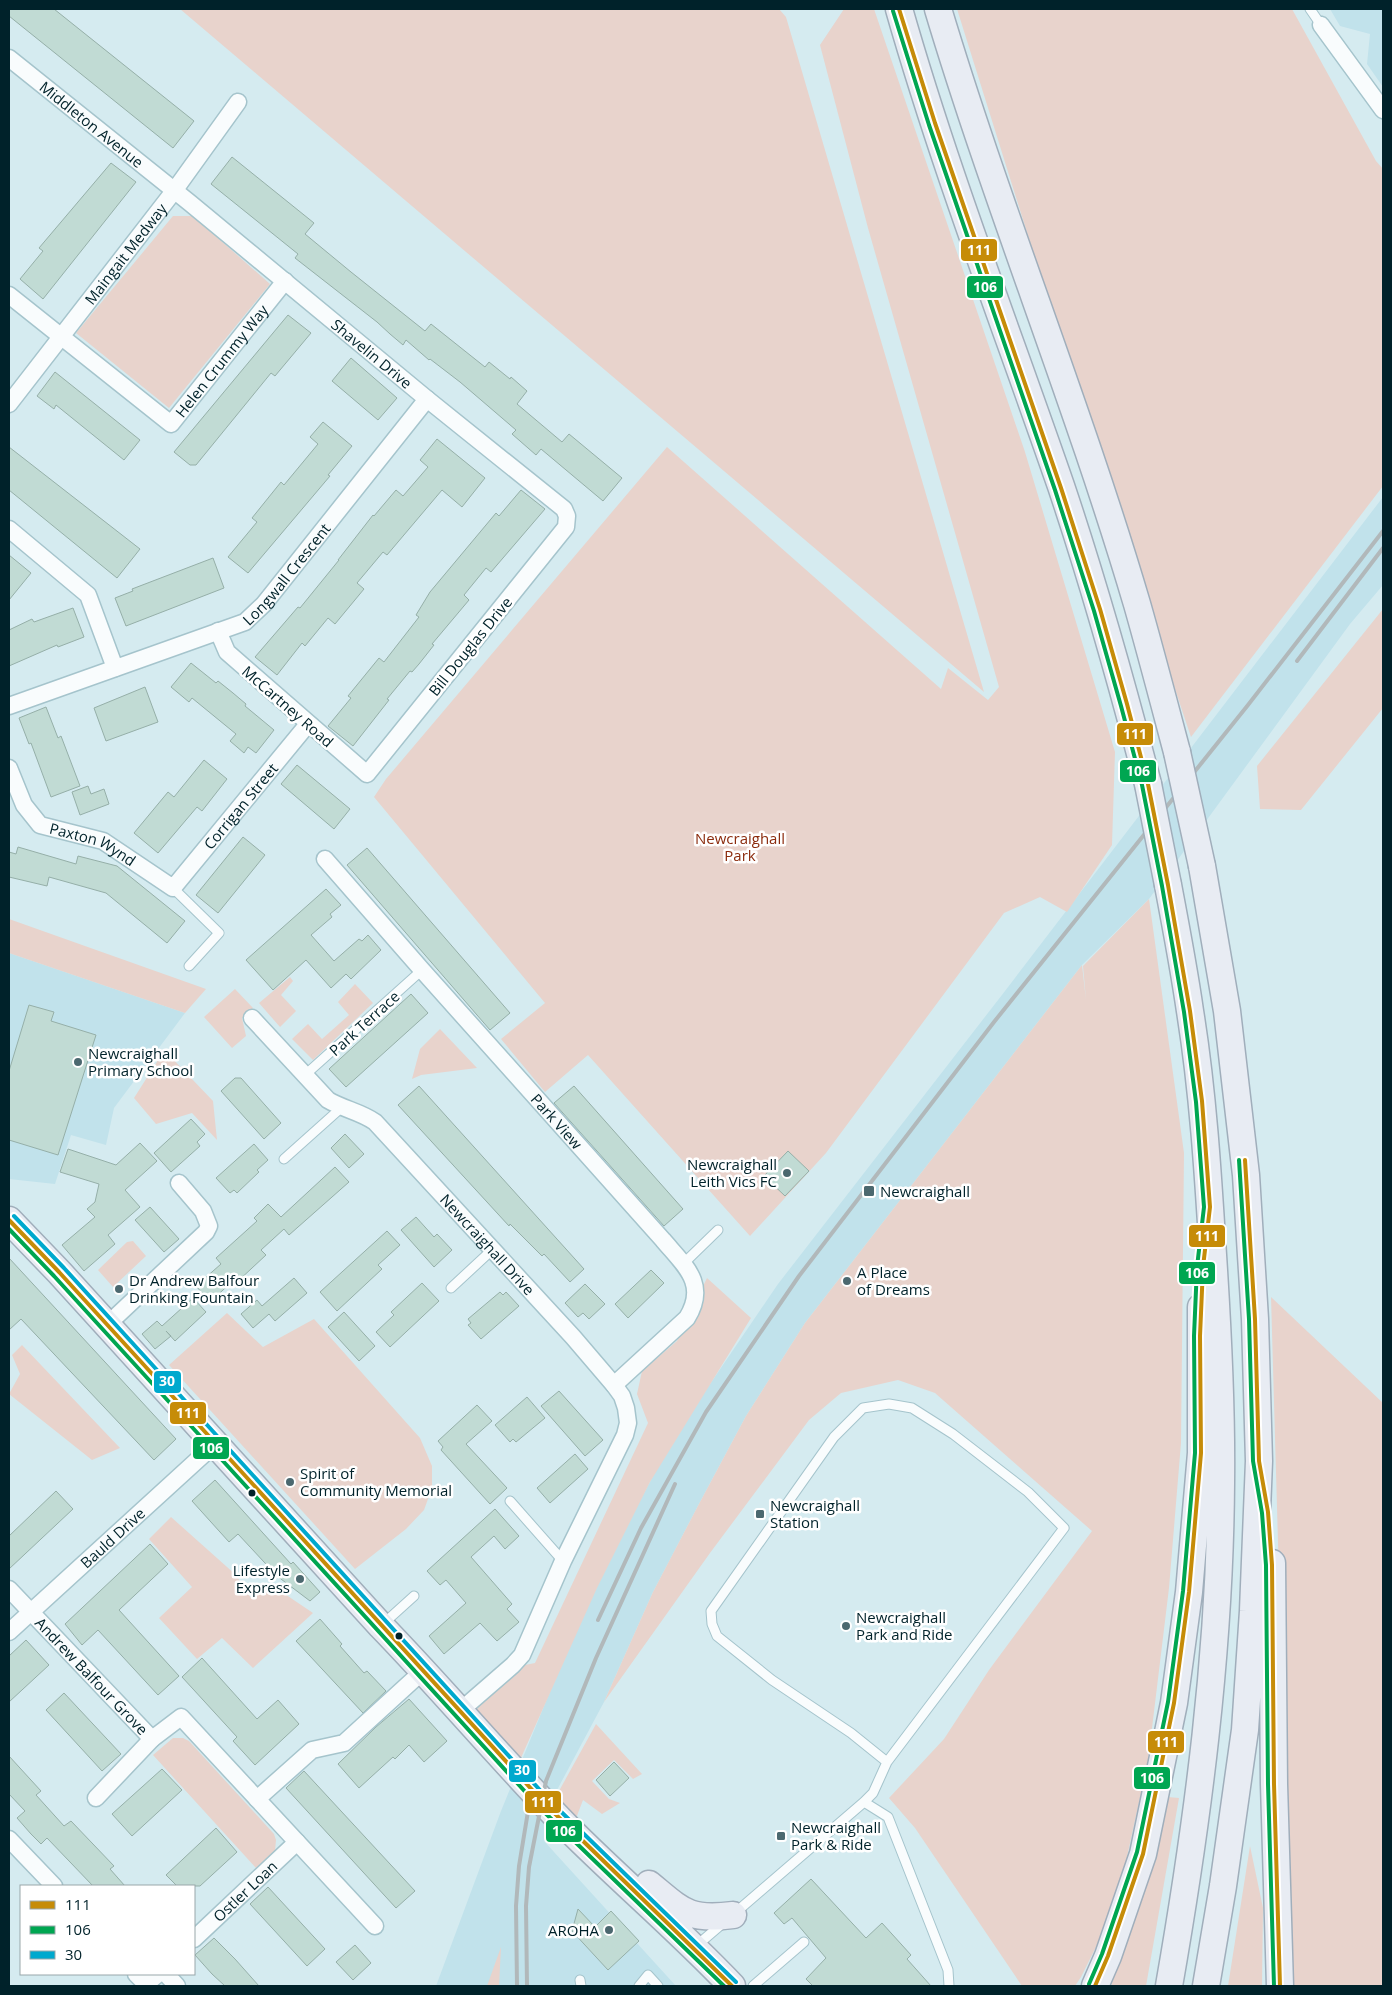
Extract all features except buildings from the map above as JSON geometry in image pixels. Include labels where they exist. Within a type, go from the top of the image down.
[{"type":"main road","points":[[899,9],[935,123],[1061,488],[1100,609],[1148,784],[1190,1011],[1202,1101],[1210,1206],[1221,1414],[1221,1485],[1216,1615],[1206,1727],[1195,1827],[1169,1986]]},
{"type":"main road","points":[[938,9],[982,147],[1095,475],[1137,604],[1177,752],[1202,866],[1227,1011],[1246,1175],[1255,1319],[1259,1461],[1253,1611],[1244,1730],[1226,1868],[1206,1986]]},
{"type":"main road","points":[[1095,1986],[1108,1956],[1142,1854],[1174,1704],[1189,1592],[1201,1453],[1201,1307],[1203,1267],[1210,1206]]},
{"type":"main road","points":[[9,1220],[561,1820],[600,1860],[695,1947],[732,1986]]},
{"type":"main road","points":[[1259,1461],[1268,1512],[1272,1565],[1273,1774],[1280,1986]]},
{"type":"main road","points":[[600,1860],[629,1867],[670,1902],[691,1915],[702,1917],[733,1915]]},
{"type":"street","points":[[1321,25],[1383,110]]},
{"type":"street","name":"Middleton Avenue","points":[[9,58],[174,191]]},
{"type":"street","name":"Maingait Medway","points":[[9,404],[174,191],[238,102]]},
{"type":"street","name":"Shavelin Drive","points":[[174,191],[564,509],[567,516]]},
{"type":"street","name":"Helen Crummy Way","points":[[61,335],[172,424],[285,281]]},
{"type":"street","points":[[9,295],[61,335]]},
{"type":"street","name":"Longwall Crescent","points":[[9,706],[245,622],[264,604],[427,399]]},
{"type":"street","name":"Bill Douglas Drive","points":[[367,774],[566,527],[567,516]]},
{"type":"street","points":[[9,529],[88,595],[115,668]]},
{"type":"street","name":"McCartney Road","points":[[218,631],[227,652],[367,774]]},
{"type":"street","name":"Corrigan Street","points":[[173,888],[308,724]]},
{"type":"street","name":"Paxton Wynd","points":[[9,768],[24,804],[40,825],[103,841],[173,888]]},
{"type":"street","name":"Park View","points":[[325,859],[693,1277],[697,1291],[693,1308],[686,1318],[614,1385]]},
{"type":"street","name":"Newcraighall Drive","points":[[252,1018],[328,1100],[341,1108],[364,1115],[375,1122],[573,1337],[614,1385],[622,1396],[626,1408],[628,1423],[625,1435],[563,1561],[522,1655],[513,1665],[460,1710]]},
{"type":"street","points":[[107,1325],[206,1232],[209,1226],[206,1218],[178,1183]]},
{"type":"street","name":"Bauld Drive","points":[[9,1632],[215,1444]]},
{"type":"street","name":"Andrew Balfour Grove","points":[[9,1589],[152,1739]]},
{"type":"street","points":[[257,1799],[312,1750],[344,1743],[424,1670]]},
{"type":"street","name":"Andrew Balfour Grove","points":[[96,1798],[152,1739],[181,1717],[374,1926]]},
{"type":"street","points":[[9,1839],[53,1885]]},
{"type":"street","name":"Ostler Loan","points":[[195,1939],[297,1842]]},
{"type":"street","points":[[167,1975],[177,1986]]},
{"type":"lane","points":[[1310,9],[1321,25]]},
{"type":"lane","points":[[173,888],[219,933],[189,966]]},
{"type":"lane","name":"Park Terrace","points":[[306,1076],[422,970]]},
{"type":"lane","points":[[284,1159],[341,1108]]},
{"type":"lane","points":[[683,1264],[718,1230]]},
{"type":"lane","points":[[451,1288],[493,1250]]},
{"type":"lane","points":[[695,1947],[873,1793],[888,1762],[1064,1528],[1028,1492],[953,1434],[912,1408],[889,1404],[863,1408],[834,1437],[711,1611],[712,1624],[717,1636],[779,1685],[851,1733],[888,1762]]},
{"type":"lane","points":[[510,1501],[563,1561]]},
{"type":"lane","points":[[381,1626],[414,1596]]},
{"type":"lane","points":[[864,1802],[888,1817],[948,1970],[949,1986]]},
{"type":"lane","points":[[753,1986],[804,1942]]},
{"type":"lane","points":[[639,1986],[648,1975],[658,1986]]},
{"type":"shaded area","points":[[1330,9],[1383,9],[1383,87],[1367,64],[1370,34],[1340,26]]},
{"type":"shaded area","points":[[1383,497],[1383,585],[1350,624],[1149,899],[1082,965],[805,1323],[746,1416],[700,1502],[653,1592],[604,1702],[557,1790],[544,1841],[676,1986],[436,1986],[501,1811],[590,1594],[674,1437],[778,1284]]},
{"type":"shaded area","name":"Newcraighall Primary School","points":[[9,953],[185,1013],[114,1108],[106,1145],[71,1135],[55,1184],[9,1179]]},
{"type":"green space","points":[[180,9],[779,9],[786,17],[984,692]]},
{"type":"green space","name":"Newcraighall Park","points":[[844,9],[874,9],[1025,452],[1115,752],[1112,845],[1067,912],[1040,897],[1004,913],[826,1153],[750,1236],[588,1055],[545,1092],[501,1039],[545,1003],[374,797],[386,779],[667,447],[941,689],[948,668],[988,700],[999,687],[868,228],[820,45]]},
{"type":"green space","points":[[957,9],[1292,9],[1376,161],[1383,169],[1383,486],[1191,737],[1093,443]]},
{"type":"green space","points":[[173,216],[193,216],[270,284],[169,408],[76,333]]},
{"type":"green space","points":[[1383,609],[1383,708],[1301,810],[1260,809],[1257,766]]},
{"type":"green space","points":[[1149,899],[1184,1153],[1181,1443],[1169,1588],[1148,1761],[1116,1907],[1075,1986],[1022,1986],[915,1828],[889,1798],[944,1739],[989,1670],[1092,1531],[935,1393],[898,1380],[841,1393],[809,1420],[710,1553],[604,1702],[653,1592],[700,1502],[746,1416],[805,1323],[1082,965],[1086,1000],[1083,966]]},
{"type":"green space","points":[[9,919],[206,989],[185,1013],[9,953]]},
{"type":"green space","points":[[290,977],[293,981],[281,995],[296,1011],[280,1027],[259,1003]]},
{"type":"green space","points":[[355,984],[373,1003],[313,1060],[292,1039],[308,1024],[322,1039],[349,1015],[338,1002]]},
{"type":"green space","points":[[235,989],[253,1008],[242,1018],[246,1036],[232,1048],[204,1017]]},
{"type":"green space","points":[[440,1029],[477,1068],[421,1075],[412,1079],[420,1049]]},
{"type":"green space","points":[[160,1057],[171,1057],[213,1101],[217,1140],[192,1113],[156,1124],[134,1098]]},
{"type":"green space","points":[[133,1241],[146,1256],[113,1287],[98,1270],[127,1242]]},
{"type":"green space","points":[[707,1278],[751,1318],[650,1482],[597,1588],[520,1760],[480,1720],[475,1699],[515,1667],[535,1663],[648,1423],[637,1394],[642,1371],[677,1341]]},
{"type":"green space","points":[[1271,1297],[1383,1403],[1383,1986],[1293,1986],[1287,1857]]},
{"type":"green space","points":[[227,1313],[263,1347],[314,1319],[420,1438],[432,1466],[432,1488],[424,1510],[406,1529],[355,1569],[169,1365]]},
{"type":"green space","points":[[22,1345],[120,1448],[92,1460],[9,1394],[20,1374],[12,1355]]},
{"type":"green space","points":[[171,1517],[236,1575],[251,1598],[273,1586],[313,1613],[253,1668],[222,1638],[197,1659],[159,1618],[192,1587],[149,1539]]},
{"type":"green space","points":[[596,1724],[642,1774],[633,1779],[614,1760],[592,1781],[609,1799],[620,1803],[602,1814],[583,1800],[575,1821],[556,1801],[559,1791]]},
{"type":"green space","points":[[173,1738],[183,1738],[189,1741],[274,1834],[276,1840],[275,1851],[256,1868],[153,1755]]},
{"type":"green space","points":[[1168,1797],[1179,1798],[1146,1986],[1111,1986],[1136,1916]]},
{"type":"green space","points":[[1250,1846],[1263,1908],[1262,1986],[1228,1986]]},
{"type":"green space","points":[[501,1947],[499,1986],[487,1986]]},
{"type":"railway","points":[[598,1620],[641,1528],[706,1412],[799,1276],[994,1022],[1248,705],[1383,531]]},
{"type":"railway","points":[[1297,661],[1383,548]]},
{"type":"railway","points":[[527,1986],[526,1906],[529,1867],[546,1781],[596,1658],[675,1484]]},
{"type":"railway","points":[[517,1986],[516,1906],[519,1866],[534,1775]]},
{"type":"transit line","name":"111","points":[[899,9],[935,123],[1061,488],[1100,609],[1127,704],[1148,784],[1168,885],[1190,1011],[1202,1101],[1210,1207],[1203,1267],[1200,1336],[1201,1453],[1189,1592],[1174,1703],[1143,1854],[1108,1956],[1095,1986]]},
{"type":"transit line","name":"106","points":[[893,11],[929,125],[1055,490],[1094,611],[1121,706],[1142,785],[1162,886],[1184,1012],[1196,1102],[1204,1207],[1197,1267],[1194,1336],[1195,1453],[1183,1591],[1168,1702],[1137,1852],[1102,1954],[1089,1984]]},
{"type":"transit line","name":"106","points":[[1239,1160],[1249,1319],[1253,1461],[1262,1513],[1266,1565],[1268,1784],[1274,1986]]},
{"type":"transit line","name":"111","points":[[1245,1160],[1255,1319],[1259,1461],[1268,1512],[1272,1565],[1274,1784],[1280,1986]]},
{"type":"transit line","name":"30","points":[[14,1216],[64,1268],[549,1800],[736,1982]]},
{"type":"transit line","name":"111","points":[[9,1220],[59,1272],[545,1804],[732,1986]]},
{"type":"transit line","name":"106","points":[[9,1229],[540,1808],[724,1986]]},
{"type":"place","name":"Newcraighall Primary School","points":[[78,1062]]},
{"type":"place","name":"Newcraighall Leith Vics FC","points":[[787,1173]]},
{"type":"place","name":"Newcraighall","points":[[869,1191]]},
{"type":"place","name":"A Place of Dreams","points":[[847,1281]]},
{"type":"place","name":"Dr Andrew Balfour Drinking Fountain","points":[[119,1289]]},
{"type":"place","name":"Spirit of Community Memorial","points":[[290,1482]]},
{"type":"place","name":"Newcraighall Station","points":[[760,1514]]},
{"type":"place","name":"Lifestyle Express","points":[[300,1579]]},
{"type":"place","name":"Newcraighall Park and Ride","points":[[846,1626]]},
{"type":"place","name":"Newcraighall Park & Ride","points":[[781,1836]]},
{"type":"place","name":"AROHA","points":[[609,1930]]}]
